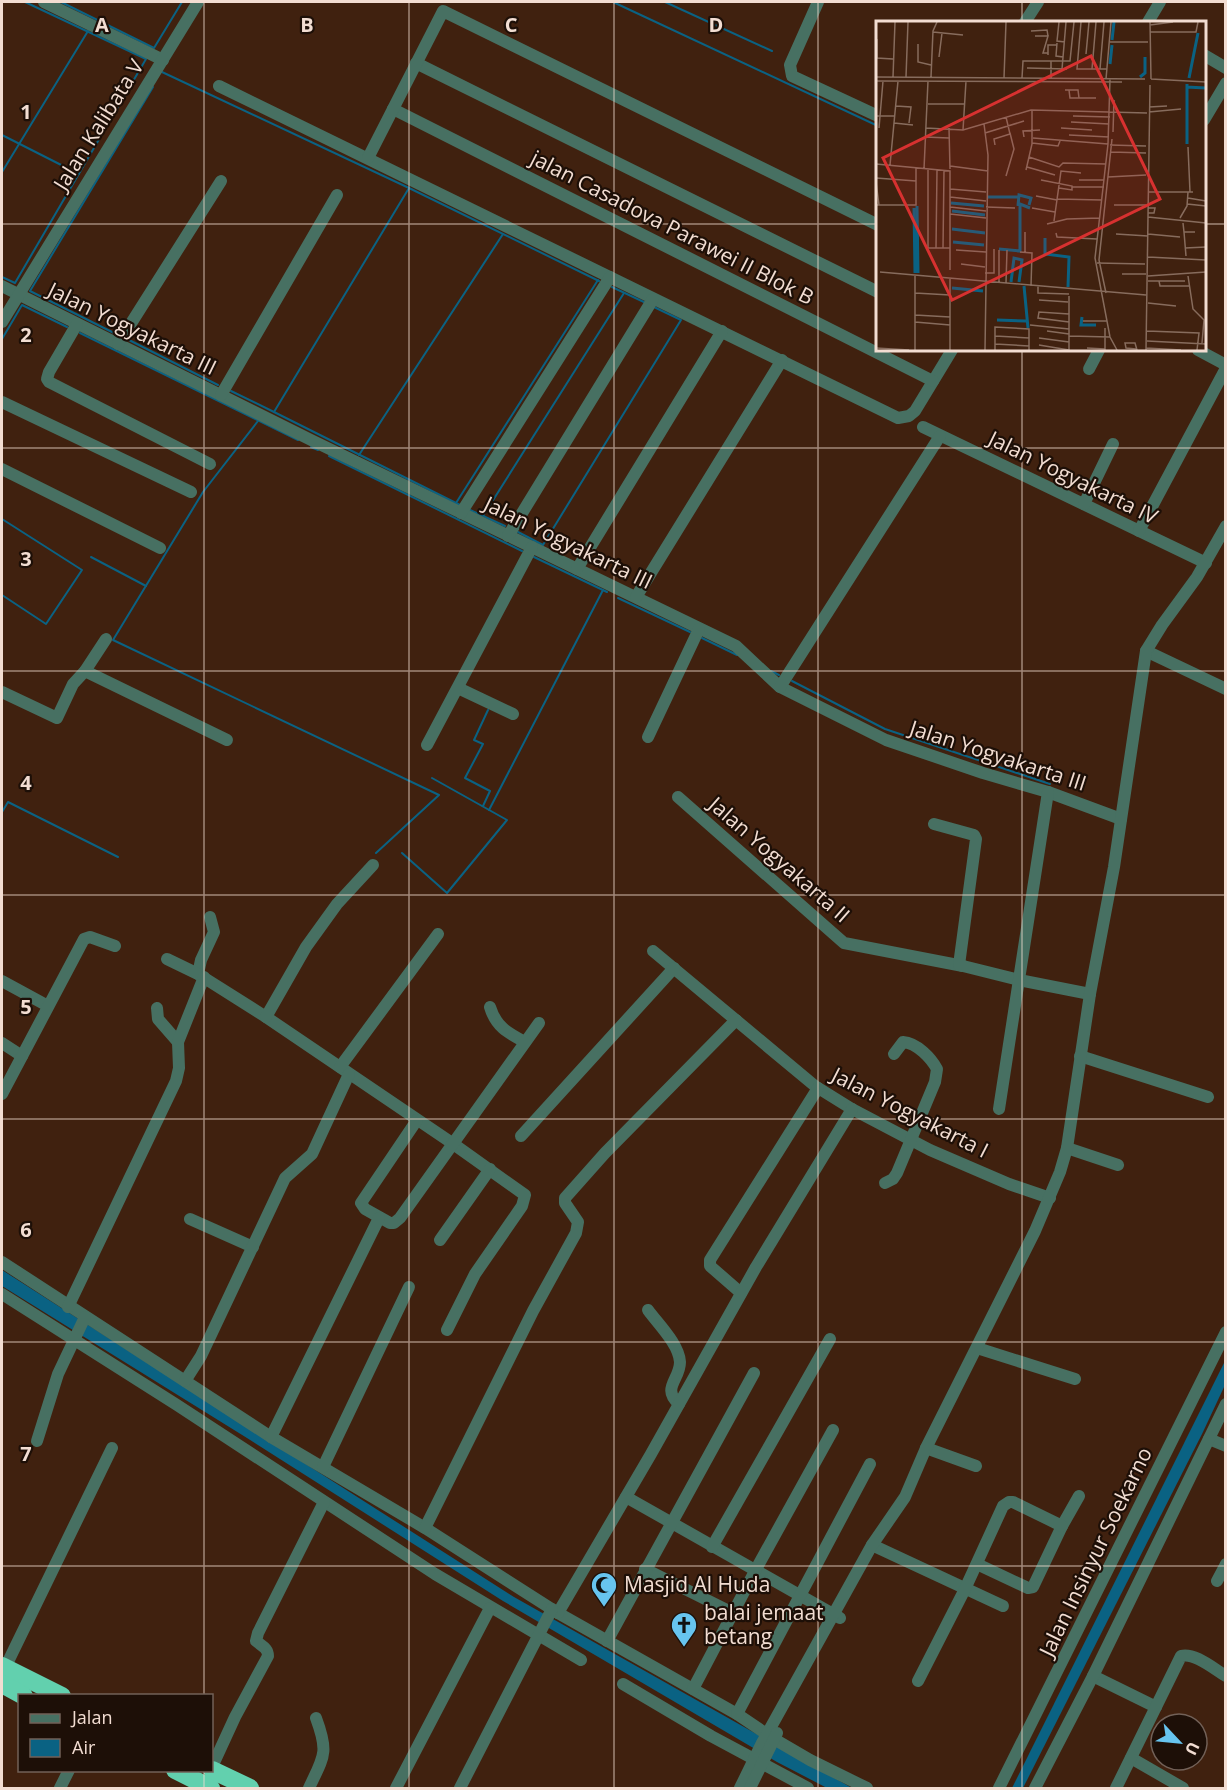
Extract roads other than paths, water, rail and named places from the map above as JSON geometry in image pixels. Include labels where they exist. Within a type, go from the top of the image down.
[{"type":"highway","points":[[3,1673],[23,1694]]},
{"type":"highway","points":[[3,1673],[59,1694]]},
{"type":"highway","points":[[213,1769],[250,1788]]},
{"type":"highway","points":[[179,1772],[211,1788]]},
{"type":"street","name":"Jalan Kalibata V","points":[[2,322],[79,193],[163,60],[46,2]]},
{"type":"street","points":[[163,60],[198,2]]},
{"type":"street","points":[[818,2],[790,65],[792,76],[876,115]]},
{"type":"street","points":[[1031,21],[1038,2]]},
{"type":"street","points":[[1150,21],[1160,2]]},
{"type":"street","points":[[368,158],[442,11],[876,224]]},
{"type":"street","points":[[1206,57],[1226,68]]},
{"type":"street","points":[[416,63],[876,291]]},
{"type":"street","points":[[1206,117],[1226,83]]},
{"type":"street","points":[[219,86],[898,418],[909,416],[915,411],[951,351]]},
{"type":"street","name":"jalan Casadova Parawei II Blok B","points":[[393,109],[933,381]]},
{"type":"street","points":[[118,344],[221,181]]},
{"type":"street","points":[[221,395],[337,195]]},
{"type":"street","points":[[461,513],[610,277]]},
{"type":"street","name":"Jalan Yogyakarta III","points":[[2,285],[221,395],[699,628],[744,652],[780,687],[886,740],[1048,792],[1121,819]]},
{"type":"street","points":[[508,536],[653,299]]},
{"type":"street","points":[[77,324],[49,372],[47,379],[49,382],[210,464]]},
{"type":"street","points":[[577,569],[722,331]]},
{"type":"street","points":[[1089,369],[1099,351]]},
{"type":"street","points":[[1139,531],[1226,366],[1200,351]]},
{"type":"street","points":[[636,597],[782,360]]},
{"type":"street","points":[[2,402],[191,492]]},
{"type":"street","name":"Jalan Yogyakarta IV","points":[[922,427],[1206,563]]},
{"type":"street","points":[[780,687],[940,436]]},
{"type":"street","points":[[1084,504],[1113,444]]},
{"type":"street","points":[[2,469],[160,548]]},
{"type":"street","points":[[740,1788],[759,1760],[875,1547],[905,1497],[926,1448],[1050,1198],[1067,1149],[1090,994],[1107,909],[1146,651],[1157,631],[1206,563],[1226,526]]},
{"type":"street","points":[[427,746],[532,547]]},
{"type":"street","points":[[648,736],[699,628]]},
{"type":"street","points":[[2,692],[57,718],[73,684],[85,671],[106,639]]},
{"type":"street","points":[[1146,651],[1226,689]]},
{"type":"street","points":[[85,671],[227,740]]},
{"type":"street","points":[[458,688],[513,714]]},
{"type":"street","points":[[999,1109],[1048,792]]},
{"type":"street","name":"Jalan Yogyakarta II","points":[[678,797],[844,943],[1090,994]]},
{"type":"street","points":[[934,824],[974,835],[976,839],[958,962],[963,966]]},
{"type":"street","points":[[266,1017],[306,947],[337,904],[373,865]]},
{"type":"street","points":[[68,1306],[176,1081],[179,1068],[178,1042],[201,975],[201,960],[214,932],[210,917]]},
{"type":"street","points":[[185,1381],[201,1356],[285,1178],[312,1154],[345,1071],[438,934]]},
{"type":"street","points":[[2,1094],[84,939],[90,938],[115,946]]},
{"type":"street","name":"Jalan Yogyakarta I","points":[[653,951],[818,1088],[911,1140],[1009,1184],[1050,1198]]},
{"type":"street","points":[[167,959],[201,975],[266,1017],[524,1194],[525,1200],[475,1274],[447,1330]]},
{"type":"street","points":[[521,1136],[674,968]]},
{"type":"street","points":[[2,981],[48,1006]]},
{"type":"street","points":[[490,1007],[494,1020],[507,1033],[525,1042]]},
{"type":"street","points":[[156,1008],[158,1019],[178,1042]]},
{"type":"street","points":[[425,1528],[533,1311],[576,1233],[578,1222],[565,1203],[566,1198],[605,1153],[736,1020]]},
{"type":"street","points":[[417,1120],[362,1200],[361,1206],[390,1223],[400,1218],[539,1023]]},
{"type":"street","points":[[885,1183],[893,1179],[897,1173],[934,1082],[937,1069],[932,1060],[909,1042],[903,1042],[894,1054]]},
{"type":"street","points":[[2,1043],[22,1056]]},
{"type":"street","points":[[1080,1056],[1208,1097]]},
{"type":"street","points":[[741,1293],[710,1266],[710,1260],[818,1088]]},
{"type":"street","points":[[460,1788],[540,1632],[626,1497],[741,1293],[852,1109]]},
{"type":"street","points":[[1067,1149],[1118,1165]]},
{"type":"street","points":[[440,1240],[490,1169]]},
{"type":"street","points":[[190,1218],[253,1247]]},
{"type":"street","points":[[272,1437],[379,1218]]},
{"type":"street","points":[[2,1262],[68,1306],[79,1329],[177,1405],[490,1608],[540,1632],[581,1660]]},
{"type":"street","points":[[323,1467],[409,1287]]},
{"type":"street","points":[[2,1294],[185,1381],[272,1437],[425,1528],[553,1613],[737,1714],[769,1741],[867,1788]]},
{"type":"street","points":[[648,1310],[679,1356],[679,1371],[671,1389],[673,1399],[679,1404]]},
{"type":"street","points":[[37,1441],[58,1374],[79,1329]]},
{"type":"street","name":"Jalan Insinyur Soekarno","points":[[999,1788],[1226,1332]]},
{"type":"street","points":[[712,1547],[830,1340]]},
{"type":"street","points":[[976,1348],[1076,1378]]},
{"type":"street","points":[[607,1641],[754,1373]]},
{"type":"street","points":[[1035,1788],[1093,1676],[1226,1404]]},
{"type":"street","points":[[693,1689],[833,1430]]},
{"type":"street","points":[[1209,1439],[1226,1446]]},
{"type":"street","points":[[3,1673],[112,1448]]},
{"type":"street","points":[[926,1448],[975,1466]]},
{"type":"street","points":[[737,1714],[870,1464]]},
{"type":"street","points":[[977,1564],[1032,1588],[1079,1496]]},
{"type":"street","points":[[626,1497],[837,1616]]},
{"type":"street","points":[[213,1766],[235,1717],[268,1656],[268,1651],[256,1641],[258,1633],[324,1502]]},
{"type":"street","points":[[918,1681],[965,1589],[1003,1506],[1009,1502],[1062,1526]]},
{"type":"street","points":[[875,1547],[1002,1606]]},
{"type":"street","points":[[1217,1581],[1226,1564]]},
{"type":"street","points":[[645,1569],[733,1613]]},
{"type":"street","points":[[396,1788],[490,1608]]},
{"type":"street","points":[[1116,1788],[1178,1660],[1183,1655],[1194,1658],[1226,1676]]},
{"type":"street","points":[[1093,1676],[1156,1707]]},
{"type":"street","points":[[623,1684],[808,1788]]},
{"type":"street","points":[[309,1788],[325,1749],[324,1738],[316,1718]]},
{"type":"street","points":[[1131,1758],[1183,1788]]},
{"type":"street","points":[[750,1788],[759,1760]]},
{"type":"street","points":[[60,1788],[68,1772]]},
{"type":"water","points":[[2,1270],[514,1597],[852,1788],[827,1788],[777,1762],[503,1601],[2,1286]]},
{"type":"water","points":[[1225,1361],[1225,1385],[1202,1434],[1023,1788],[1012,1788]]},
{"type":"waterway","points":[[2,277],[15,283],[146,59],[25,2]]},
{"type":"waterway","points":[[61,2],[154,48],[182,2]]},
{"type":"waterway","points":[[613,2],[876,125]]},
{"type":"waterway","points":[[665,2],[772,51]]},
{"type":"waterway","points":[[2,172],[88,31]]},
{"type":"waterway","points":[[162,72],[409,188],[274,412],[231,391]]},
{"type":"waterway","points":[[116,334],[30,291],[153,87]]},
{"type":"waterway","points":[[2,135],[79,174]]},
{"type":"waterway","points":[[409,188],[599,281]]},
{"type":"waterway","points":[[359,455],[503,234]]},
{"type":"waterway","points":[[456,503],[598,280]]},
{"type":"waterway","points":[[612,287],[646,303]]},
{"type":"waterway","points":[[483,516],[624,293]]},
{"type":"waterway","points":[[2,339],[22,305],[67,327]]},
{"type":"waterway","points":[[518,532],[543,545],[681,320],[654,307]]},
{"type":"waterway","points":[[80,333],[298,440]]},
{"type":"waterway","points":[[129,340],[218,385]]},
{"type":"waterway","points":[[274,412],[462,506]]},
{"type":"waterway","points":[[258,421],[203,492],[113,640],[439,795],[376,853]]},
{"type":"waterway","points":[[311,447],[318,450]]},
{"type":"waterway","points":[[329,456],[522,551]]},
{"type":"waterway","points":[[470,510],[505,526]]},
{"type":"waterway","points":[[2,519],[82,570],[46,624],[2,595]]},
{"type":"waterway","points":[[91,557],[146,586]]},
{"type":"waterway","points":[[534,557],[607,592]]},
{"type":"waterway","points":[[489,810],[603,590]]},
{"type":"waterway","points":[[618,598],[690,632]]},
{"type":"waterway","points":[[702,638],[737,655]]},
{"type":"waterway","points":[[771,671],[779,675]]},
{"type":"waterway","points":[[792,681],[885,729],[1050,784]]},
{"type":"waterway","points":[[483,806],[490,791],[465,778],[483,744],[474,740],[488,710]]},
{"type":"waterway","points":[[402,853],[447,893],[507,820],[432,778]]},
{"type":"waterway","points":[[2,812],[8,802],[118,857]]},
{"type":"place","name":"Masjid Al Huda","points":[[604,1608]]},
{"type":"place","name":"balai jemaat betang","points":[[684,1648]]}]
